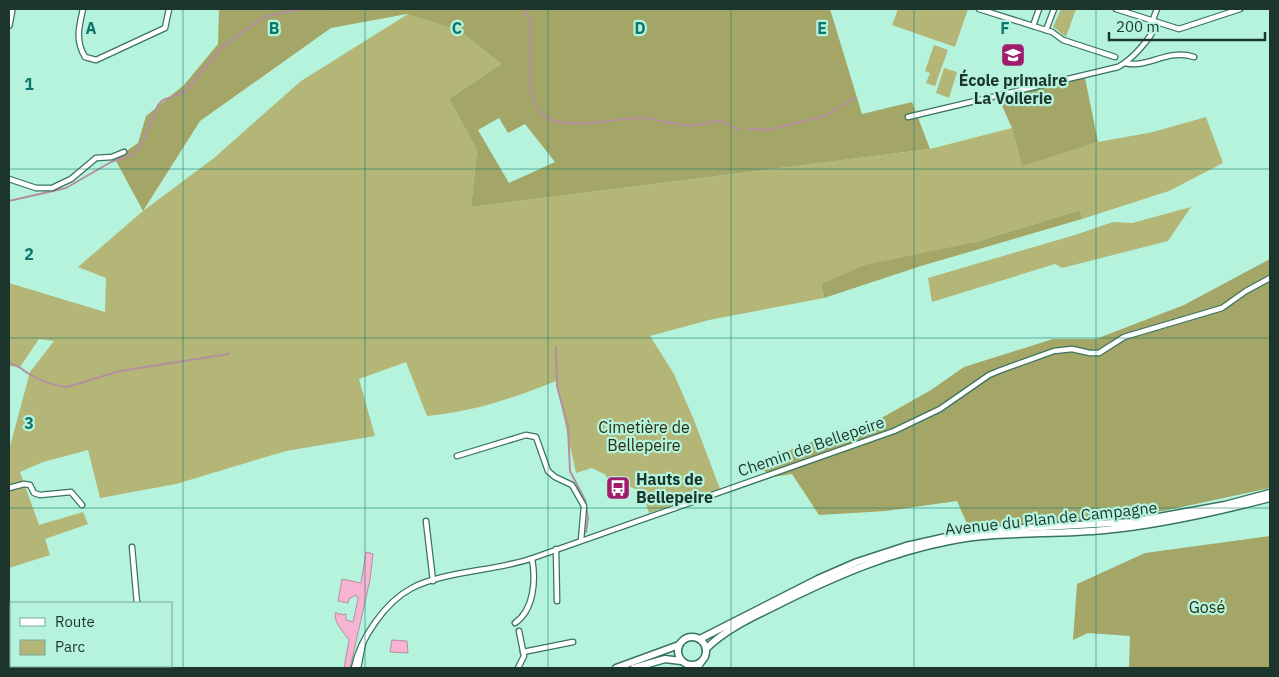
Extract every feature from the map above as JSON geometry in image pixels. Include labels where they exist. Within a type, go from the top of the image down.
[{"type":"main road","name":"Avenue du Plan de Campagne","points":[[700,639],[818,579],[857,562],[945,537],[973,531],[1131,522],[1225,505],[1270,493]]},
{"type":"main road","name":"Avenue du Plan de Campagne","points":[[706,649],[727,633],[756,616],[825,581],[850,570],[930,546],[970,537],[1134,526],[1216,512],[1270,498]]},
{"type":"main road","points":[[616,668],[679,645],[686,638],[700,639],[706,649],[702,662],[691,667],[681,661],[665,658],[634,668]]},
{"type":"main road","points":[[679,645],[677,654],[681,661]]},
{"type":"street","points":[[9,26],[12,9]]},
{"type":"street","points":[[83,9],[78,33],[78,45],[85,57],[96,60],[165,28],[169,9]]},
{"type":"street","points":[[979,9],[1046,30],[1056,34],[1063,40],[1114,57]]},
{"type":"street","points":[[1033,26],[1040,9]]},
{"type":"street","points":[[1046,30],[1054,9]]},
{"type":"street","points":[[1116,9],[1155,23],[1179,29],[1240,9]]},
{"type":"street","points":[[908,117],[1118,67],[1125,63],[1155,23],[1156,9]]},
{"type":"street","points":[[1125,63],[1134,64],[1178,54],[1194,57]]},
{"type":"street","points":[[9,179],[36,188],[52,188],[71,179],[96,158],[112,157],[124,152]]},
{"type":"street","name":"Chemin de Bellepeire","points":[[354,668],[358,650],[378,619],[396,600],[411,588],[433,581],[532,559],[581,540],[894,431],[940,409],[989,375],[1054,350],[1072,348],[1090,353],[1099,353],[1124,337],[1222,308],[1246,291],[1270,278]]},
{"type":"street","points":[[457,456],[526,435],[536,437],[548,471],[555,477],[572,485],[584,506],[581,540]]},
{"type":"street","points":[[9,488],[24,484],[30,485],[34,494],[40,495],[71,492],[82,505]]},
{"type":"street","points":[[426,521],[433,581]]},
{"type":"street","points":[[132,546],[137,602]]},
{"type":"street","points":[[556,549],[557,601]]},
{"type":"street","points":[[515,624],[530,605],[532,559]]},
{"type":"street","points":[[518,668],[522,662],[524,652],[519,631]]},
{"type":"street","name":"Chemin de Bellepeire","points":[[358,668],[363,642]]},
{"type":"street","points":[[524,652],[573,642]]},
{"type":"street","points":[[698,668],[702,662]]},
{"type":"green space","points":[[219,9],[830,9],[862,114],[912,102],[930,149],[471,207],[477,150],[449,99],[501,64],[460,31],[407,14],[331,28],[200,121],[143,211],[115,159],[138,143],[146,116],[184,85],[218,44]],"holes":[[[499,118],[508,133],[525,124],[555,162],[509,183],[478,130]]]},
{"type":"green space","points":[[898,9],[968,9],[955,47],[892,25]]},
{"type":"green space","points":[[1061,9],[1076,9],[1066,37],[1053,27]]},
{"type":"green space","name":"Cimetière de Bellepeire","points":[[408,14],[460,31],[501,64],[449,99],[477,150],[471,207],[930,149],[1012,128],[1022,165],[1098,142],[1153,132],[1206,117],[1223,163],[1169,191],[1082,219],[1080,210],[976,242],[821,284],[824,298],[709,320],[650,336],[674,374],[720,489],[649,513],[642,492],[626,485],[619,487],[608,482],[606,475],[592,468],[576,473],[556,381],[493,403],[427,416],[406,362],[359,379],[375,436],[286,451],[176,484],[100,498],[88,450],[43,462],[20,472],[39,525],[83,512],[88,524],[45,539],[50,555],[9,568],[9,450],[30,372],[54,341],[39,339],[20,367],[9,366],[9,283],[105,312],[106,278],[78,267],[143,211],[214,158],[301,81]]},
{"type":"green space","points":[[934,45],[948,50],[935,86],[926,83],[930,73],[925,71]]},
{"type":"green space","points":[[944,68],[957,72],[949,98],[936,93]]},
{"type":"green space","points":[[1085,78],[1098,142],[1022,166],[1012,128],[999,99]]},
{"type":"green space","points":[[1191,207],[1168,241],[1062,268],[1055,264],[932,302],[928,278],[1113,222],[1132,223]]},
{"type":"green space","points":[[1080,210],[1082,219],[921,266],[824,298],[821,284],[865,265],[976,242]]},
{"type":"green space","points":[[1270,259],[1270,488],[1163,511],[1088,521],[968,526],[957,501],[886,511],[819,515],[792,474],[773,477],[756,465],[804,444],[862,429],[931,390],[964,367],[1053,339],[1096,339],[1184,305]]},
{"type":"green space","name":"Gosé","points":[[1270,536],[1270,668],[1129,668],[1130,636],[1088,633],[1073,640],[1077,584],[1145,553]]},
{"type":"shaded area","points":[[366,552],[373,554],[370,580],[350,668],[344,668],[349,640],[337,623],[335,615],[336,612],[339,615],[340,613],[342,615],[346,614],[346,620],[353,622],[358,599],[356,595],[349,599],[348,603],[338,601],[342,579],[361,583]]},
{"type":"shaded area","points":[[392,640],[407,641],[408,653],[390,652]]},
{"type":"waterway","points":[[9,201],[66,188],[111,162],[134,154],[143,142],[158,105],[163,100],[185,92],[221,48],[264,17],[294,10],[325,9]]},
{"type":"waterway","points":[[525,9],[531,27],[530,80],[532,91],[538,109],[546,117],[570,123],[646,118],[689,126],[718,121],[742,129]]},
{"type":"waterway","points":[[749,129],[768,130],[824,116],[855,98]]},
{"type":"waterway","points":[[556,347],[557,386],[568,427],[570,471],[585,500],[588,518],[586,532]]},
{"type":"waterway","points":[[9,363],[41,380],[67,387],[120,371],[229,354]]},
{"type":"place","name":"École primaire La Voilerie","points":[[1013,55]]},
{"type":"place","name":"Hauts de Bellepeire","points":[[618,488]]}]
